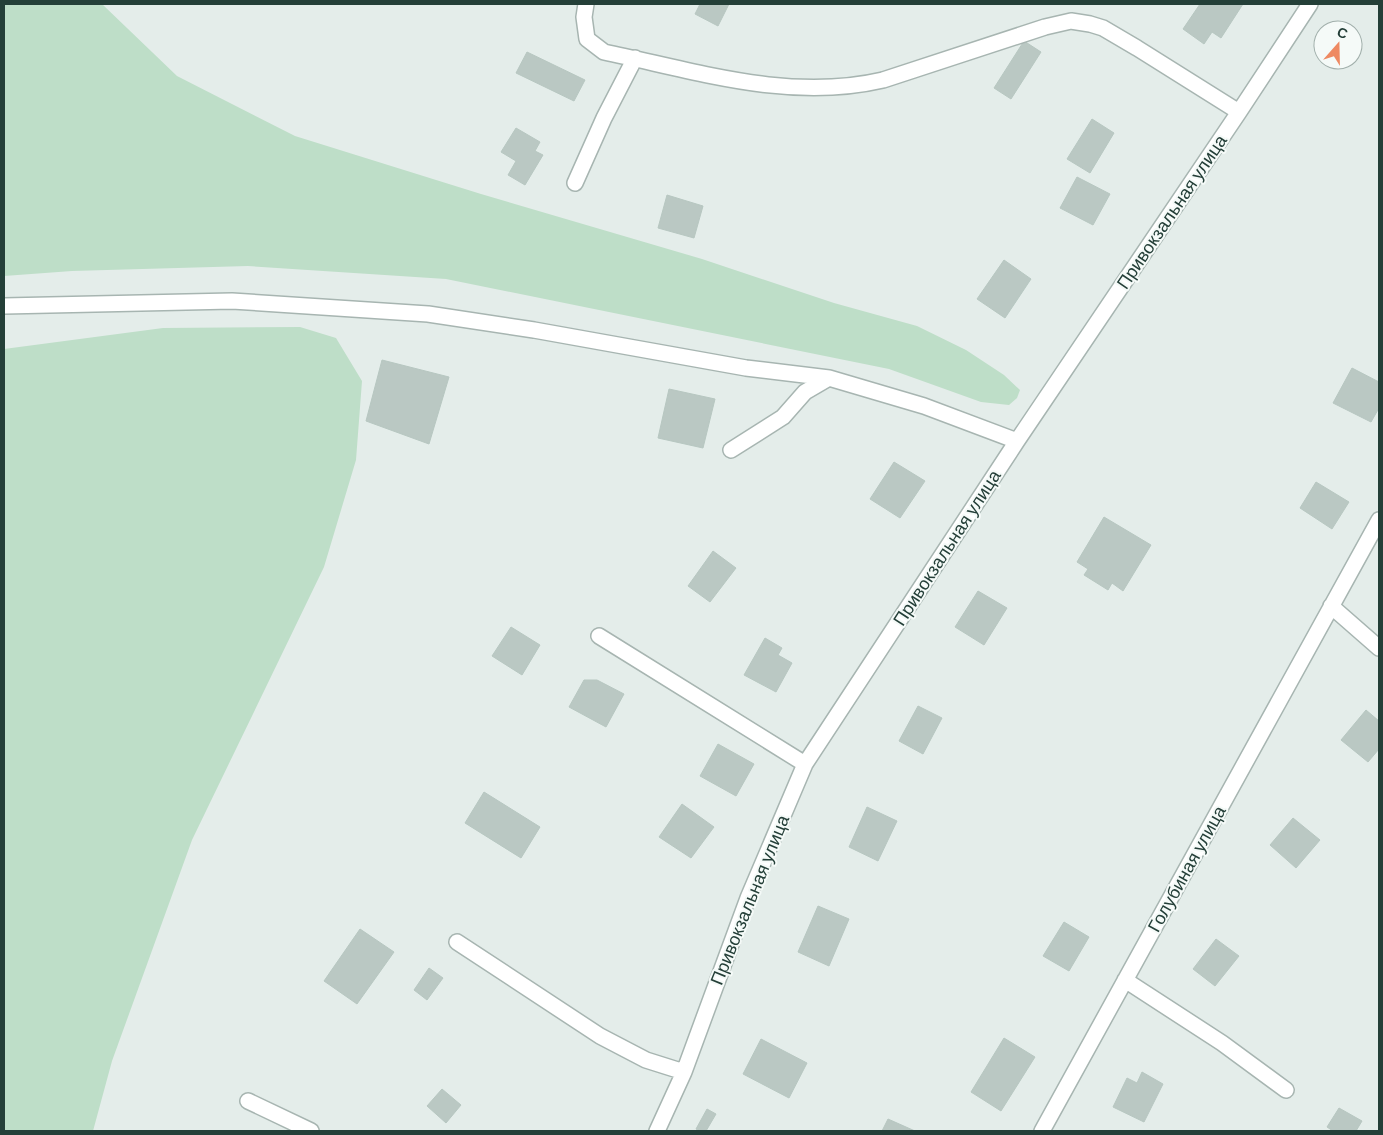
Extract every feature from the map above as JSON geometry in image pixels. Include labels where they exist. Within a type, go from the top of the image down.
[{"type":"lane","points":[[586,4],[584,17],[587,39],[604,52],[762,85],[806,89],[860,86],[1045,27],[1071,21],[1090,24],[1103,28],[1137,48],[1239,112]]},
{"type":"lane","name":"Привокзальная улица","points":[[657,1131],[684,1072],[748,898],[805,764],[1017,440],[1310,4]]},
{"type":"lane","points":[[575,183],[604,118],[635,58]]},
{"type":"lane","points":[[4,306],[232,301],[428,314],[746,368],[829,378],[924,406],[1017,440]]},
{"type":"lane","points":[[731,450],[783,417],[805,392],[829,378]]},
{"type":"lane","name":"Голубиная улица","points":[[1042,1131],[1379,520]]},
{"type":"lane","points":[[1331,606],[1379,648]]},
{"type":"lane","points":[[599,636],[805,764]]},
{"type":"lane","points":[[457,942],[600,1036],[646,1060],[684,1072]]},
{"type":"lane","points":[[1126,980],[1222,1043],[1286,1090]]},
{"type":"lane","points":[[248,1101],[311,1131]]},
{"type":"green space","points":[[4,4],[102,4],[177,76],[295,136],[481,194],[702,259],[834,303],[917,326],[966,350],[1004,375],[1020,390],[1017,398],[1009,405],[981,402],[889,369],[446,279],[248,266],[72,271],[4,276]]},
{"type":"green space","points":[[300,327],[336,338],[362,381],[356,460],[324,567],[192,840],[112,1061],[93,1131],[4,1131],[4,349],[163,328]]},
{"type":"building","points":[[700,4],[729,4],[718,26],[695,14]]},
{"type":"building","points":[[1200,4],[1243,4],[1221,38],[1212,32],[1204,44],[1183,29]]},
{"type":"building","points":[[1024,41],[1041,52],[1011,99],[994,88]]},
{"type":"building","points":[[527,52],[585,80],[574,101],[516,73]]},
{"type":"building","points":[[1092,119],[1114,133],[1090,173],[1067,159]]},
{"type":"building","points":[[516,128],[540,142],[535,151],[543,155],[525,185],[508,175],[516,161],[501,152]]},
{"type":"building","points":[[1077,177],[1110,194],[1093,225],[1060,208]]},
{"type":"building","points":[[667,195],[703,206],[694,238],[658,228]]},
{"type":"building","points":[[1004,260],[1031,279],[1005,318],[977,299]]},
{"type":"building","points":[[382,360],[449,377],[429,444],[366,421]]},
{"type":"building","points":[[1352,368],[1379,382],[1379,408],[1371,422],[1333,403]]},
{"type":"building","points":[[669,389],[715,399],[703,448],[658,438]]},
{"type":"building","points":[[894,462],[925,481],[900,518],[870,499]]},
{"type":"building","points":[[1316,482],[1349,502],[1332,529],[1300,508]]},
{"type":"building","points":[[1104,517],[1151,545],[1123,591],[1112,583],[1108,590],[1084,575],[1088,569],[1077,562]]},
{"type":"building","points":[[713,551],[736,568],[710,602],[688,586]]},
{"type":"building","points":[[978,591],[1007,608],[984,645],[955,627]]},
{"type":"building","points":[[511,627],[540,645],[522,675],[492,656]]},
{"type":"building","points":[[765,638],[782,648],[778,655],[792,663],[776,692],[744,675]]},
{"type":"building","points":[[584,680],[597,680],[624,694],[606,727],[569,707]]},
{"type":"building","points":[[918,706],[942,718],[923,754],[899,741]]},
{"type":"building","points":[[1366,710],[1379,721],[1379,749],[1368,762],[1341,740]]},
{"type":"building","points":[[718,744],[754,764],[736,796],[700,776]]},
{"type":"building","points":[[484,792],[540,827],[521,858],[465,823]]},
{"type":"building","points":[[682,804],[714,827],[691,858],[659,837]]},
{"type":"building","points":[[867,807],[897,821],[878,861],[849,847]]},
{"type":"building","points":[[1293,818],[1320,840],[1296,868],[1270,845]]},
{"type":"building","points":[[818,906],[849,919],[829,966],[798,952]]},
{"type":"building","points":[[1064,922],[1089,937],[1069,971],[1043,956]]},
{"type":"building","points":[[360,929],[394,952],[357,1004],[324,981]]},
{"type":"building","points":[[1216,939],[1239,956],[1215,986],[1193,969]]},
{"type":"building","points":[[429,968],[443,978],[427,1000],[414,990]]},
{"type":"building","points":[[1004,1038],[1035,1057],[1001,1111],[971,1092]]},
{"type":"building","points":[[761,1039],[807,1063],[789,1098],[743,1074]]},
{"type":"building","points":[[1142,1072],[1163,1084],[1144,1122],[1113,1107],[1127,1078],[1137,1083]]},
{"type":"building","points":[[442,1089],[461,1105],[446,1123],[427,1106]]},
{"type":"building","points":[[1339,1108],[1362,1121],[1356,1131],[1333,1131],[1327,1127]]},
{"type":"building","points":[[707,1109],[716,1114],[706,1131],[700,1131],[696,1129]]},
{"type":"building","points":[[888,1119],[915,1131],[882,1131]]}]
